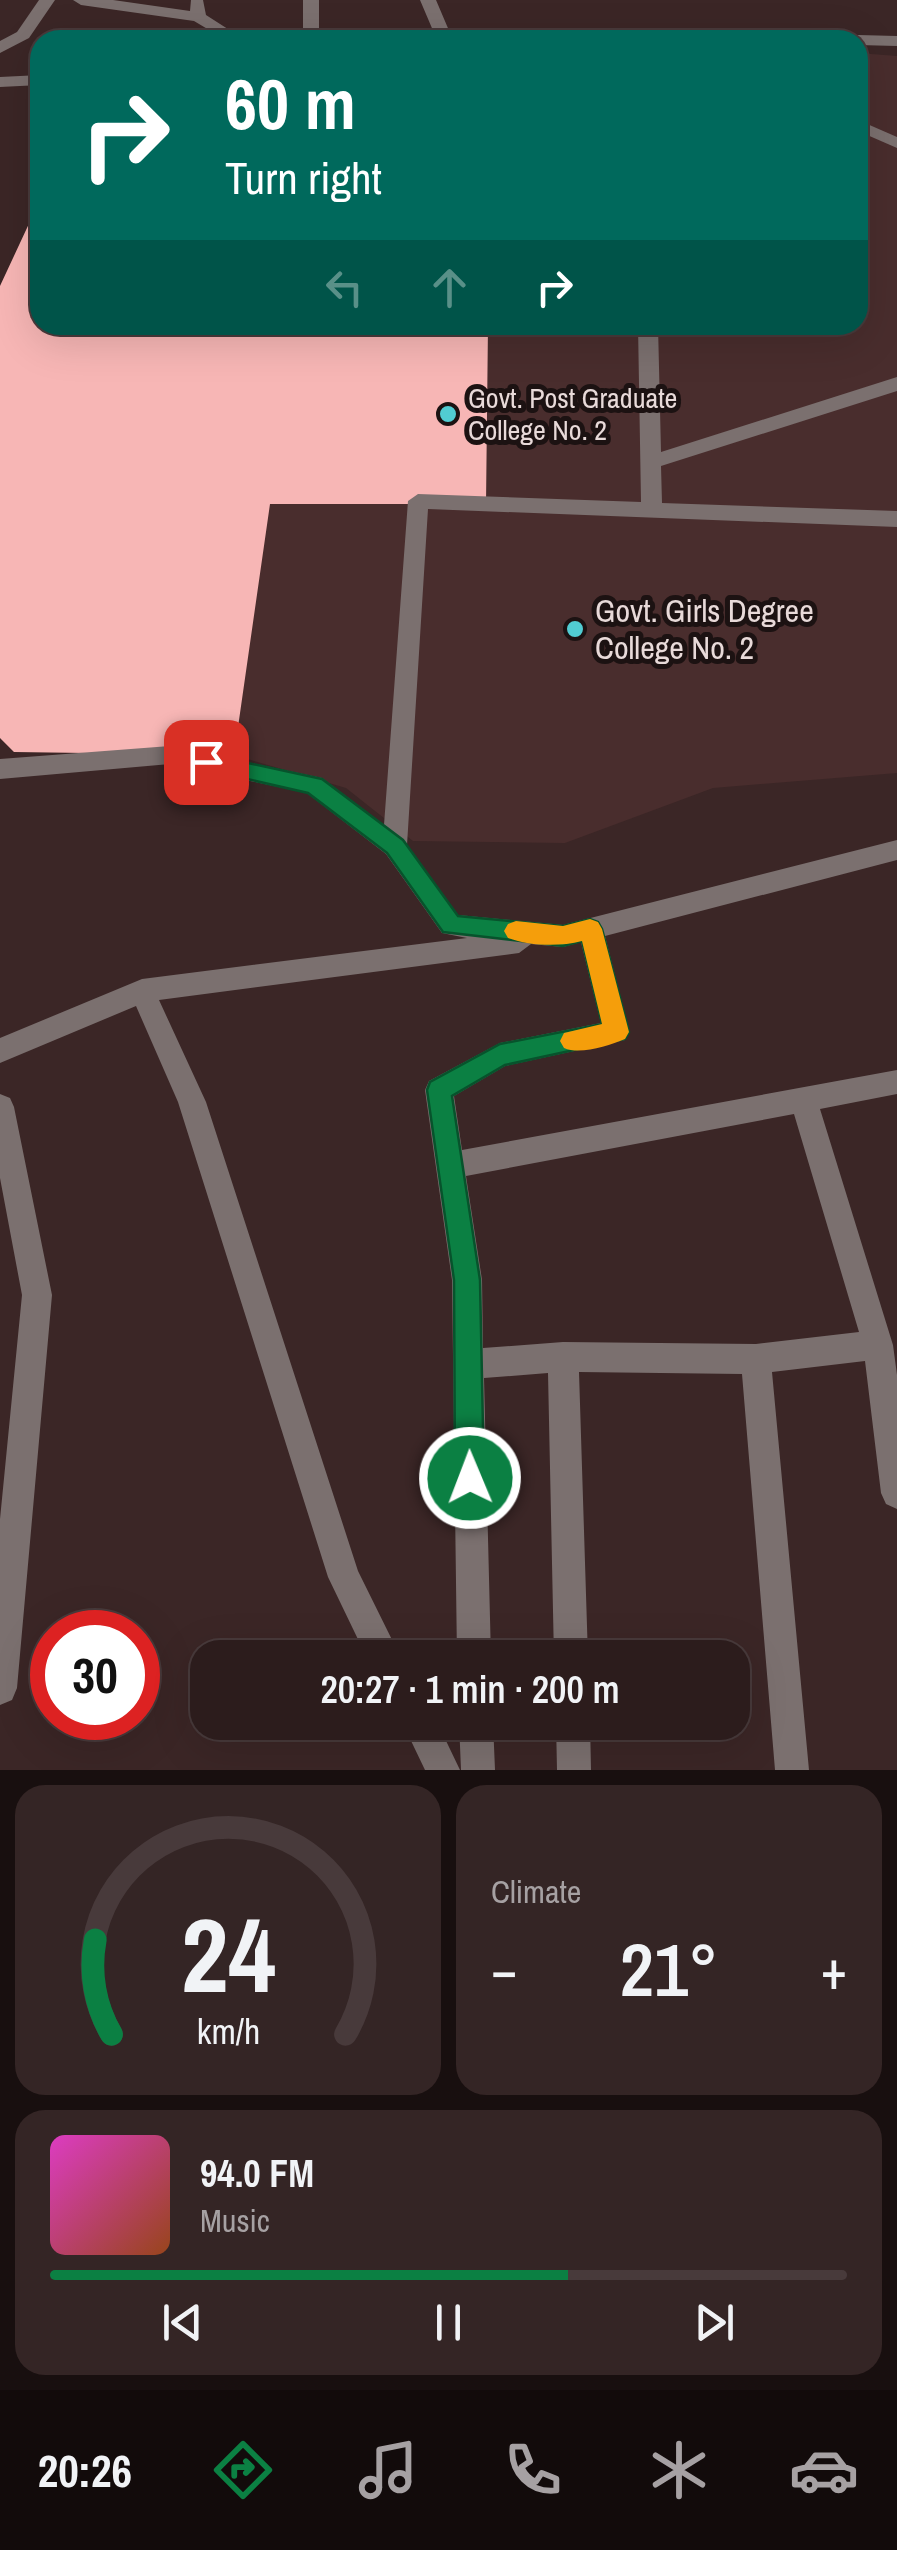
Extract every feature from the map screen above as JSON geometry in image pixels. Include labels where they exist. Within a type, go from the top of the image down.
[{"type":"street","points":[[0,48],[23,34],[47,0]]},
{"type":"street","points":[[81,0],[197,9],[224,30]]},
{"type":"street","points":[[311,0],[311,30]]},
{"type":"street","points":[[428,0],[441,30]]},
{"type":"street","points":[[868,40],[897,41]]},
{"type":"street","points":[[0,82],[30,80]]},
{"type":"street","points":[[868,129],[897,144]]},
{"type":"street","points":[[648,335],[652,510]]},
{"type":"street","points":[[651,462],[897,384]]},
{"type":"street","points":[[395,847],[418,501],[897,519]]},
{"type":"street","points":[[0,769],[170,755],[314,785],[395,847],[451,925],[577,932]]},
{"type":"street","points":[[0,1051],[142,991],[577,932],[897,850]]},
{"type":"street","points":[[474,1640],[467,1280],[439,1090],[500,1055],[616,1032],[577,932]]},
{"type":"street","points":[[142,991],[192,1102],[344,1577],[376,1640]]},
{"type":"street","points":[[450,1166],[897,1082]]},
{"type":"street","points":[[804,1100],[878,1345],[897,1493]]},
{"type":"street","points":[[0,1107],[36,1295],[0,1688]]},
{"type":"street","points":[[468,1364],[563,1356],[756,1359],[878,1345]]},
{"type":"street","points":[[563,1356],[571,1640]]},
{"type":"street","points":[[756,1359],[792,1770]]},
{"type":"street","points":[[428,1740],[443,1770]]},
{"type":"street","points":[[477,1740],[478,1770]]},
{"type":"street","points":[[573,1740],[574,1770]]},
{"type":"shaded area","points":[[868,54],[897,56],[897,773],[713,788],[565,843],[413,841],[346,788],[234,755],[14,752],[0,738],[0,286],[30,222],[30,335],[868,335]]},
{"type":"building","name":"Govt. Post Graduate College No. 2","points":[[30,222],[30,335],[488,335],[486,504],[270,504],[234,755],[14,752],[0,738],[0,286]]},
{"type":"slow traffic","points":[[516,931],[563,936],[590,929],[616,1032],[572,1041]]},
{"type":"place","name":"Govt. Post Graduate College No. 2","points":[[448,414]]},
{"type":"place","name":"Govt. Girls Degree College No. 2","points":[[575,629]]},
{"type":"route","points":[[206,762],[314,785],[395,847],[451,925],[563,936],[590,929],[616,1032],[500,1055],[439,1090],[467,1280],[470,1478]]}]
